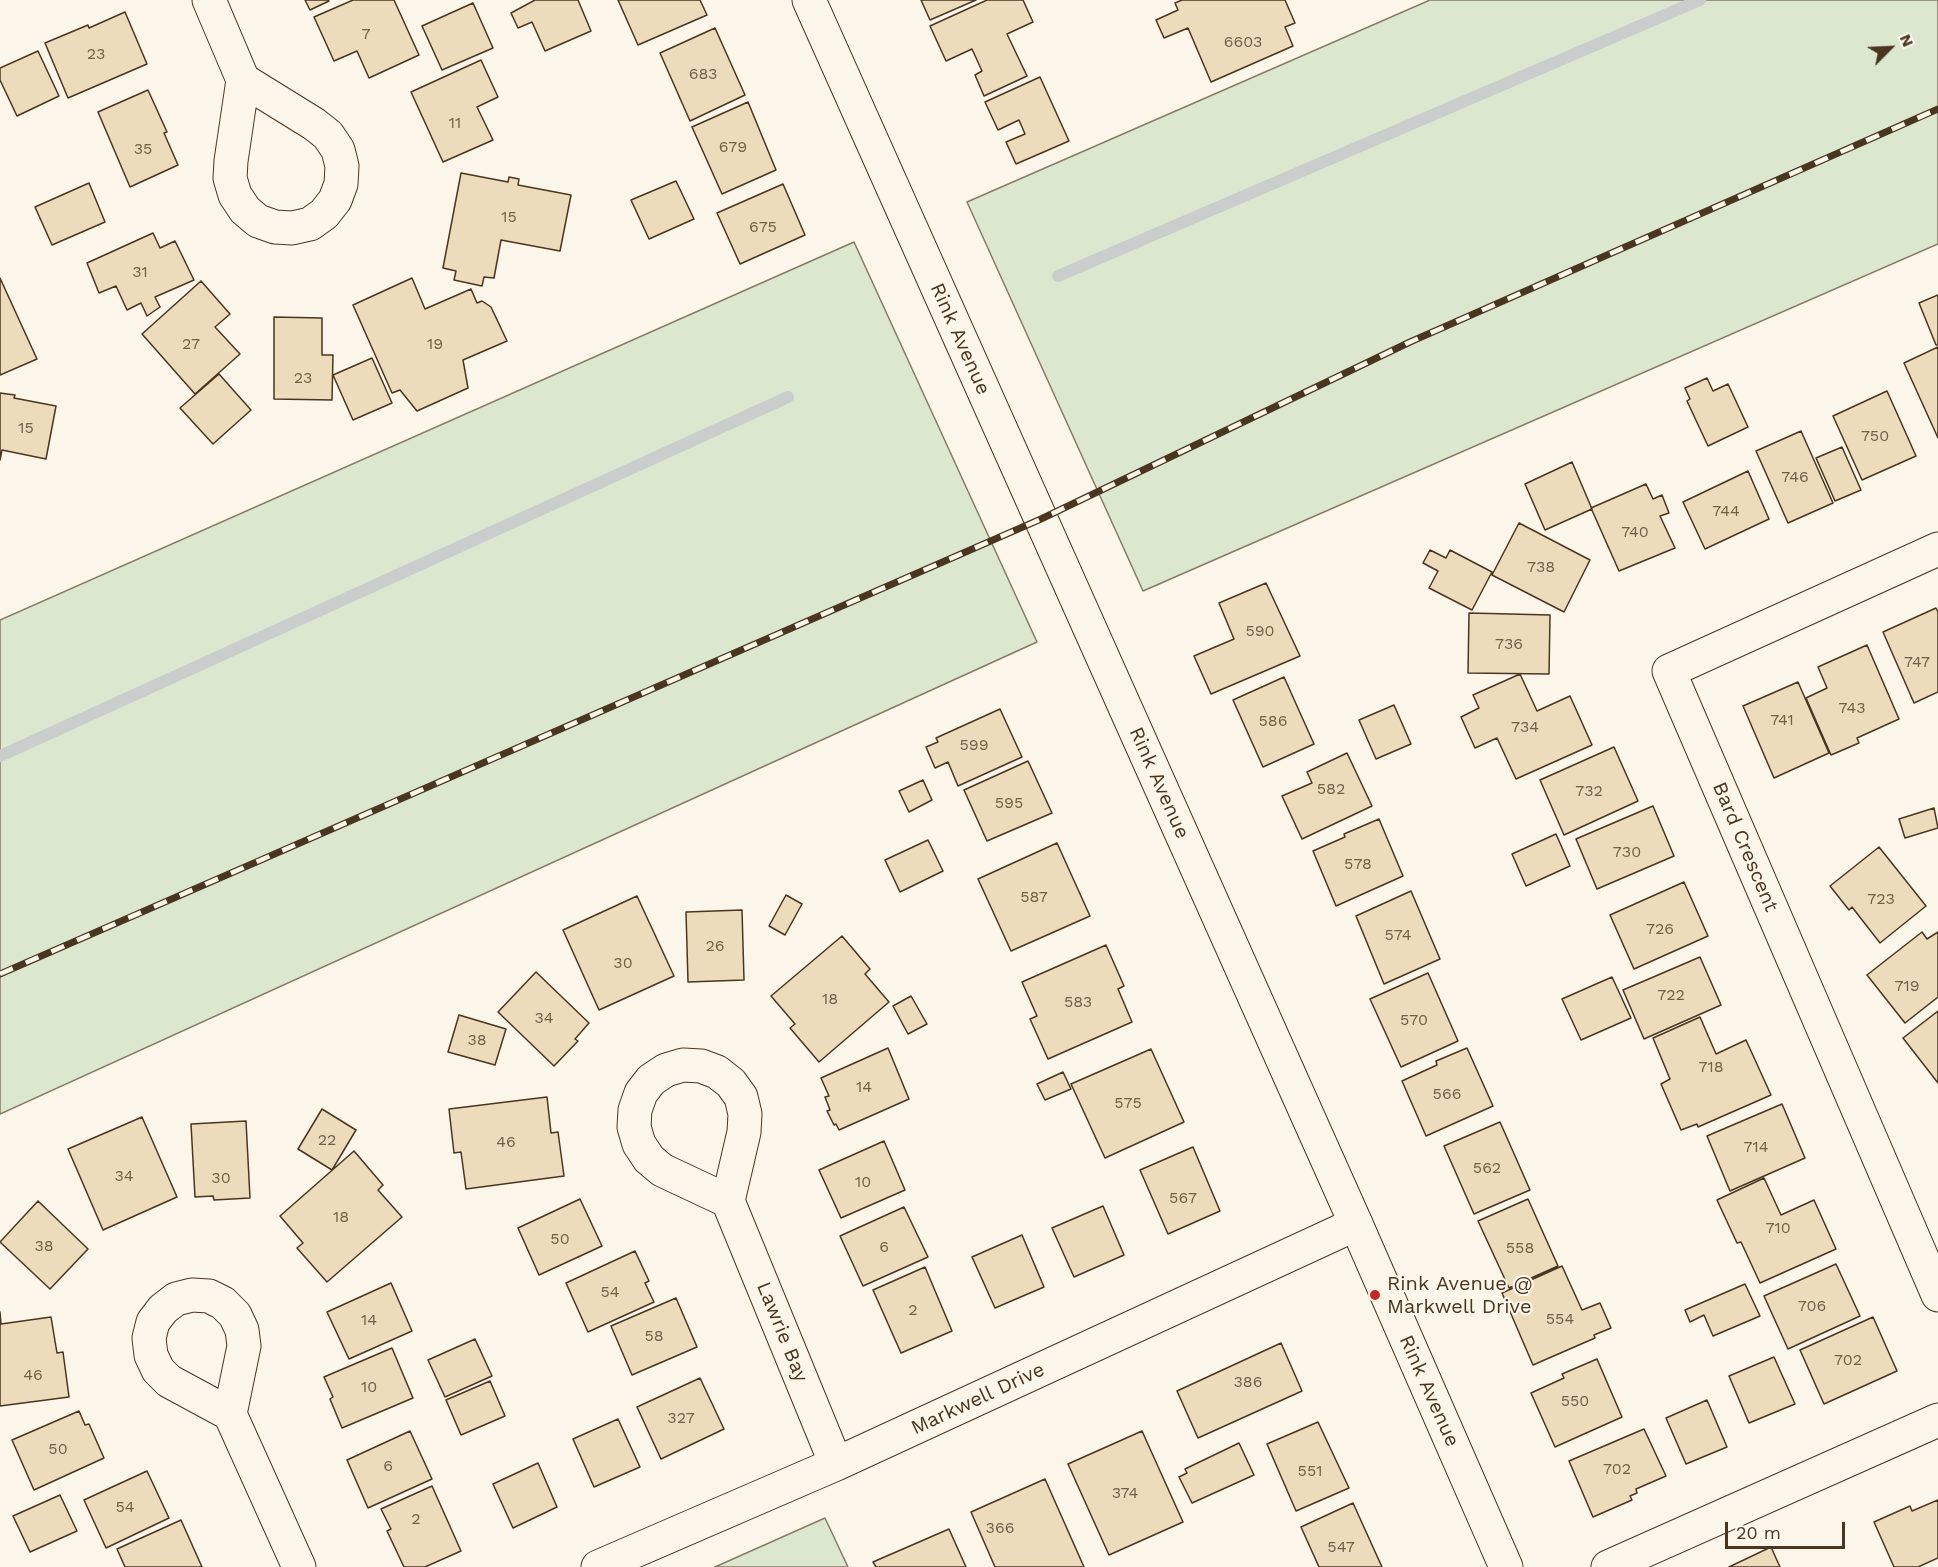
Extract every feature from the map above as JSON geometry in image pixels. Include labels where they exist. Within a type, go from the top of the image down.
[{"type":"street","points":[[209,0],[243,80]]},
{"type":"street","name":"Rink Avenue","points":[[809,0],[1356,1224],[1506,1567]]},
{"type":"street","name":"Bard Crescent","points":[[1938,549],[1669,671],[1938,1295]]},
{"type":"street","name":"Lawrie Bay","points":[[728,1201],[836,1464]]},
{"type":"street","name":"Markwell Drive","points":[[598,1567],[836,1464],[1356,1224]]},
{"type":"street","points":[[230,1414],[299,1567]]},
{"type":"street","points":[[1608,1567],[1938,1420]]},
{"type":"green space","points":[[1430,0],[1938,0],[1938,244],[1143,591],[967,202]]},
{"type":"green space","points":[[854,242],[1037,642],[0,1114],[0,620]]},
{"type":"green space","points":[[825,1518],[848,1567],[715,1567]]},
{"type":"building","points":[[305,0],[328,0],[329,1],[310,10]]},
{"type":"building","points":[[353,0],[394,0],[419,55],[369,78],[357,51],[334,61],[314,17]]},
{"type":"building","points":[[535,0],[578,0],[591,31],[545,51],[532,22],[518,28],[511,13]]},
{"type":"building","points":[[618,0],[700,0],[707,15],[638,45]]},
{"type":"building","points":[[921,0],[976,0],[930,20]]},
{"type":"building","points":[[987,0],[1023,0],[1033,22],[1007,34],[1027,76],[984,96],[975,75],[982,71],[972,49],[946,61],[930,26]]},
{"type":"building","points":[[1182,0],[1285,0],[1295,23],[1285,27],[1293,46],[1211,82],[1188,28],[1164,38],[1156,20],[1178,10],[1175,3]]},
{"type":"building","points":[[473,3],[493,48],[442,70],[422,26]]},
{"type":"building","points":[[125,12],[147,64],[68,98],[45,43],[88,25],[89,28]]},
{"type":"building","points":[[715,28],[745,95],[690,121],[660,53]]},
{"type":"building","points":[[38,51],[59,96],[17,116],[0,80],[0,68]]},
{"type":"building","points":[[481,60],[498,97],[477,107],[493,140],[443,162],[411,92]]},
{"type":"building","points":[[1040,77],[1069,141],[1016,164],[1006,142],[1025,134],[1019,120],[998,130],[985,102]]},
{"type":"building","points":[[148,90],[167,132],[164,133],[178,165],[130,187],[98,112]]},
{"type":"building","points":[[748,102],[776,170],[722,194],[692,127]]},
{"type":"building","points":[[461,173],[508,182],[509,177],[519,179],[518,185],[571,195],[560,251],[501,240],[494,278],[484,277],[482,286],[454,280],[456,271],[443,268]]},
{"type":"building","points":[[676,181],[694,219],[649,239],[631,200]]},
{"type":"building","points":[[89,183],[105,222],[52,245],[35,207]]},
{"type":"building","points":[[783,184],[805,235],[740,264],[717,213]]},
{"type":"building","points":[[153,233],[160,248],[175,241],[194,280],[155,297],[160,307],[147,316],[141,303],[127,310],[116,286],[99,293],[87,263]]},
{"type":"building","points":[[0,278],[37,359],[0,375]]},
{"type":"building","points":[[412,278],[425,309],[471,289],[477,303],[482,301],[491,307],[507,341],[463,360],[468,388],[417,411],[400,390],[392,393],[353,305]]},
{"type":"building","points":[[201,281],[230,314],[215,327],[240,354],[195,394],[142,334]]},
{"type":"building","points":[[1938,295],[1938,345],[1936,345],[1919,303]]},
{"type":"building","points":[[274,317],[322,318],[322,355],[333,355],[332,400],[274,399]]},
{"type":"building","points":[[1938,347],[1938,438],[1904,363]]},
{"type":"building","points":[[372,358],[392,403],[353,420],[333,375]]},
{"type":"building","points":[[219,374],[251,410],[213,444],[180,408]]},
{"type":"building","points":[[1707,378],[1713,391],[1728,384],[1748,427],[1708,446],[1687,401],[1690,399],[1685,388]]},
{"type":"building","points":[[1887,391],[1916,456],[1862,480],[1833,416]]},
{"type":"building","points":[[0,393],[56,406],[46,459],[2,450],[0,460]]},
{"type":"building","points":[[1801,431],[1833,503],[1788,523],[1756,451]]},
{"type":"building","points":[[1842,447],[1861,490],[1835,501],[1816,458]]},
{"type":"building","points":[[1572,462],[1592,509],[1545,530],[1525,484]]},
{"type":"building","points":[[1748,471],[1769,519],[1705,549],[1683,502]]},
{"type":"building","points":[[1646,484],[1653,499],[1662,495],[1669,513],[1660,516],[1675,548],[1619,571],[1591,508]]},
{"type":"building","points":[[1519,523],[1590,560],[1564,612],[1492,575]]},
{"type":"building","points":[[1430,550],[1446,558],[1450,550],[1492,572],[1472,610],[1429,588],[1438,571],[1423,563]]},
{"type":"building","points":[[1266,583],[1300,656],[1211,694],[1194,656],[1234,639],[1219,603]]},
{"type":"building","points":[[1936,608],[1938,612],[1938,692],[1914,703],[1883,632]]},
{"type":"building","points":[[1469,613],[1550,615],[1549,674],[1468,673]]},
{"type":"building","points":[[1867,645],[1899,719],[1857,738],[1859,743],[1831,755],[1806,698],[1827,688],[1818,667]]},
{"type":"building","points":[[1520,674],[1537,711],[1570,696],[1592,745],[1516,779],[1497,738],[1475,748],[1461,717],[1479,708],[1473,695]]},
{"type":"building","points":[[1284,677],[1314,744],[1263,767],[1233,700]]},
{"type":"building","points":[[1798,682],[1829,753],[1774,778],[1743,706]]},
{"type":"building","points":[[1394,705],[1411,744],[1376,759],[1359,720]]},
{"type":"building","points":[[1000,709],[1022,757],[958,786],[948,762],[935,768],[926,747],[938,742],[936,738]]},
{"type":"building","points":[[1614,747],[1638,801],[1564,835],[1540,780]]},
{"type":"building","points":[[1347,753],[1372,806],[1302,839],[1282,796],[1312,783],[1307,772]]},
{"type":"building","points":[[1028,761],[1052,813],[987,841],[964,790]]},
{"type":"building","points":[[923,780],[932,800],[909,812],[899,791]]},
{"type":"building","points":[[1653,806],[1674,856],[1597,889],[1576,839]]},
{"type":"building","points":[[1934,808],[1938,828],[1905,838],[1899,819]]},
{"type":"building","points":[[1379,819],[1403,876],[1336,906],[1313,851]]},
{"type":"building","points":[[1556,834],[1570,866],[1526,886],[1512,854]]},
{"type":"building","points":[[928,840],[943,871],[900,892],[885,860]]},
{"type":"building","points":[[1057,843],[1090,916],[1011,951],[978,879]]},
{"type":"building","points":[[1879,847],[1926,906],[1880,943],[1852,907],[1849,910],[1830,886]]},
{"type":"building","points":[[1684,882],[1708,936],[1634,969],[1610,915]]},
{"type":"building","points":[[1411,891],[1440,959],[1384,984],[1356,916]]},
{"type":"building","points":[[786,895],[802,904],[785,935],[769,926]]},
{"type":"building","points":[[637,896],[674,976],[599,1010],[563,930]]},
{"type":"building","points":[[742,910],[744,980],[688,982],[686,912]]},
{"type":"building","points":[[1922,932],[1927,939],[1938,932],[1938,997],[1905,1023],[1867,975]]},
{"type":"building","points":[[842,936],[870,969],[865,974],[889,1002],[819,1062],[790,1028],[795,1024],[771,996]]},
{"type":"building","points":[[1106,945],[1124,986],[1118,989],[1132,1022],[1048,1059],[1030,1019],[1037,1016],[1022,982]]},
{"type":"building","points":[[1700,957],[1721,1005],[1644,1039],[1623,990]]},
{"type":"building","points":[[536,972],[589,1023],[575,1039],[578,1041],[554,1066],[498,1012]]},
{"type":"building","points":[[1428,973],[1458,1041],[1401,1067],[1370,999]]},
{"type":"building","points":[[1612,977],[1631,1018],[1581,1040],[1562,999]]},
{"type":"building","points":[[911,996],[927,1024],[908,1034],[893,1006]]},
{"type":"building","points":[[1938,1011],[1938,1083],[1903,1038]]},
{"type":"building","points":[[459,1015],[506,1029],[495,1065],[448,1052]]},
{"type":"building","points":[[1700,1017],[1716,1054],[1746,1040],[1771,1095],[1698,1127],[1697,1124],[1681,1130],[1661,1084],[1670,1079],[1653,1038]]},
{"type":"building","points":[[888,1048],[909,1099],[839,1130],[827,1111],[830,1110],[825,1097],[829,1096],[821,1078]]},
{"type":"building","points":[[1467,1048],[1493,1106],[1426,1136],[1402,1081],[1437,1065],[1436,1061]]},
{"type":"building","points":[[1151,1049],[1184,1122],[1105,1158],[1071,1084]]},
{"type":"building","points":[[1063,1072],[1071,1089],[1045,1100],[1037,1084]]},
{"type":"building","points":[[547,1097],[551,1133],[558,1132],[564,1176],[466,1189],[461,1152],[454,1153],[449,1109]]},
{"type":"building","points":[[1782,1104],[1805,1158],[1730,1191],[1707,1136]]},
{"type":"building","points":[[322,1109],[356,1130],[332,1170],[298,1149]]},
{"type":"building","points":[[142,1117],[177,1197],[103,1230],[68,1149]]},
{"type":"building","points":[[246,1121],[250,1198],[214,1200],[213,1196],[195,1197],[191,1124]]},
{"type":"building","points":[[1500,1122],[1530,1190],[1474,1214],[1444,1146]]},
{"type":"building","points":[[884,1141],[905,1190],[841,1218],[819,1170]]},
{"type":"building","points":[[1193,1147],[1220,1211],[1168,1234],[1140,1170]]},
{"type":"building","points":[[354,1151],[383,1185],[378,1190],[402,1217],[327,1282],[297,1248],[303,1243],[280,1216]]},
{"type":"building","points":[[1764,1178],[1781,1215],[1814,1200],[1836,1249],[1760,1283],[1741,1242],[1737,1243],[1717,1200]]},
{"type":"building","points":[[580,1199],[602,1246],[539,1275],[518,1228]]},
{"type":"building","points":[[1528,1199],[1558,1266],[1509,1288],[1478,1221]]},
{"type":"building","points":[[38,1201],[88,1249],[50,1289],[0,1242]]},
{"type":"building","points":[[1103,1206],[1124,1255],[1074,1277],[1052,1228]]},
{"type":"building","points":[[904,1207],[928,1257],[863,1286],[840,1236]]},
{"type":"building","points":[[1022,1235],[1044,1287],[995,1308],[972,1257]]},
{"type":"building","points":[[635,1251],[649,1281],[645,1283],[654,1302],[588,1332],[566,1283]]},
{"type":"building","points":[[1836,1264],[1860,1316],[1788,1349],[1764,1296]]},
{"type":"building","points":[[1562,1266],[1582,1310],[1600,1303],[1611,1328],[1594,1335],[1595,1338],[1533,1365],[1502,1293]]},
{"type":"building","points":[[925,1267],[952,1331],[901,1353],[873,1290]]},
{"type":"building","points":[[391,1283],[412,1331],[349,1359],[327,1312]]},
{"type":"building","points":[[1745,1284],[1760,1316],[1713,1336],[1704,1315],[1690,1322],[1685,1310]]},
{"type":"building","points":[[676,1298],[697,1347],[632,1375],[611,1326]]},
{"type":"building","points":[[0,1312],[1,1324],[51,1317],[57,1353],[63,1352],[69,1397],[0,1406]]},
{"type":"building","points":[[1873,1317],[1897,1371],[1824,1404],[1800,1350]]},
{"type":"building","points":[[475,1339],[492,1376],[445,1397],[428,1360]]},
{"type":"building","points":[[1281,1343],[1302,1391],[1198,1438],[1177,1391]]},
{"type":"building","points":[[392,1348],[413,1398],[342,1428],[330,1399],[333,1397],[324,1377]]},
{"type":"building","points":[[1774,1357],[1795,1404],[1749,1423],[1729,1376]]},
{"type":"building","points":[[1597,1359],[1622,1417],[1555,1447],[1531,1393],[1564,1378],[1562,1374]]},
{"type":"building","points":[[700,1378],[724,1429],[661,1459],[637,1407]]},
{"type":"building","points":[[490,1381],[505,1416],[461,1435],[446,1400]]},
{"type":"building","points":[[1707,1400],[1727,1447],[1686,1464],[1666,1418]]},
{"type":"building","points":[[79,1411],[85,1425],[89,1424],[104,1458],[34,1490],[12,1440]]},
{"type":"building","points":[[618,1419],[640,1467],[594,1487],[573,1439]]},
{"type":"building","points":[[1318,1422],[1349,1488],[1296,1511],[1267,1444]]},
{"type":"building","points":[[1644,1429],[1666,1476],[1636,1489],[1637,1493],[1630,1496],[1632,1500],[1593,1517],[1569,1461]]},
{"type":"building","points":[[410,1431],[432,1479],[368,1508],[347,1460]]},
{"type":"building","points":[[1142,1431],[1183,1522],[1109,1555],[1068,1464]]},
{"type":"building","points":[[1239,1443],[1254,1475],[1192,1503],[1179,1477],[1187,1473],[1185,1469]]},
{"type":"building","points":[[538,1463],[557,1507],[513,1528],[493,1484]]},
{"type":"building","points":[[147,1471],[169,1518],[106,1548],[84,1500]]},
{"type":"building","points":[[1045,1479],[1084,1567],[995,1567],[971,1512]]},
{"type":"building","points":[[432,1486],[461,1551],[425,1567],[404,1567],[387,1531],[391,1529],[381,1509]]},
{"type":"building","points":[[60,1495],[77,1531],[30,1552],[13,1516]]},
{"type":"building","points":[[1938,1500],[1938,1558],[1918,1567],[1894,1567],[1874,1522],[1910,1506],[1912,1511]]},
{"type":"building","points":[[1353,1503],[1382,1567],[1319,1567],[1301,1527]]},
{"type":"building","points":[[181,1520],[202,1567],[125,1567],[117,1549]]},
{"type":"building","points":[[949,1529],[966,1567],[876,1567],[873,1562]]},
{"type":"building","points":[[1771,1547],[1780,1567],[1729,1567]]},
{"type":"waterway","points":[[1058,276],[1700,0]]},
{"type":"waterway","points":[[0,756],[788,397]]},
{"type":"railway","points":[[0,974],[1041,519],[1410,342],[1938,109]]},
{"type":"place","name":"Rink Avenue @ Markwell Drive","points":[[1375,1295]]}]
